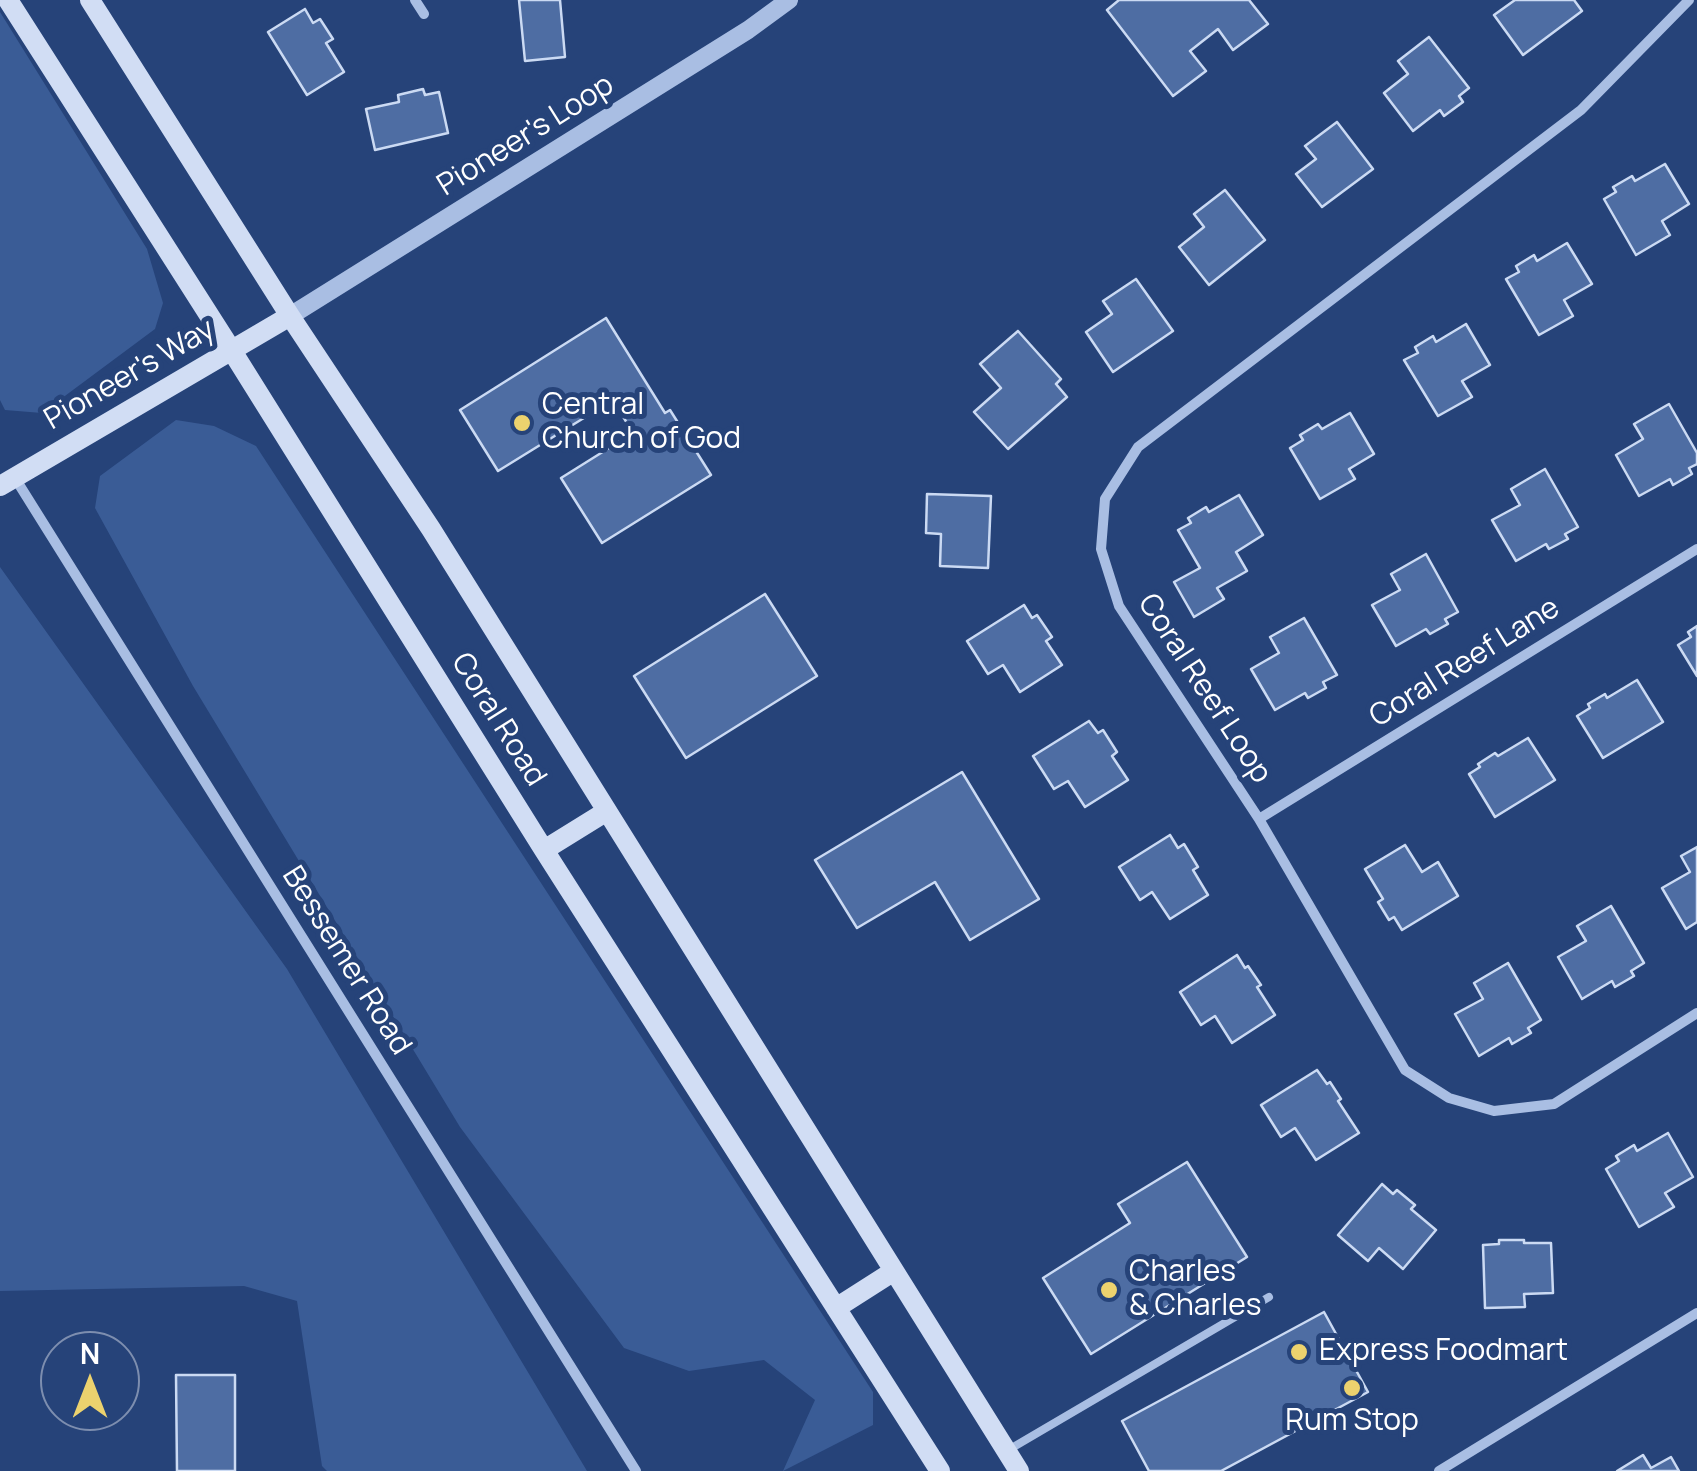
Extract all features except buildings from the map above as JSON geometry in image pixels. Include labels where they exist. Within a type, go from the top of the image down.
[{"type":"main road","name":"Coral Road","points":[[8,0],[940,1471]]},
{"type":"main road","name":"Coral Road","points":[[90,0],[290,316],[431,529],[1019,1471]]},
{"type":"main road","name":"Pioneer's Way","points":[[7,482],[290,316]]},
{"type":"main road","points":[[544,850],[606,810]]},
{"type":"main road","points":[[836,1308],[894,1271]]},
{"type":"street","points":[[415,0],[424,14]]},
{"type":"street","name":"Pioneer's Loop","points":[[290,316],[748,30],[789,0]]},
{"type":"street","name":"Coral Reef Loop","points":[[1689,0],[1581,110],[1138,446],[1104,499],[1100,550],[1119,606],[1258,819],[1406,1070],[1449,1098],[1494,1111],[1554,1104],[1697,1013]]},
{"type":"street","name":"Bessemer Road","points":[[7,482],[636,1471]]},
{"type":"street","name":"Coral Reef Lane","points":[[1258,819],[1697,548]]},
{"type":"street","points":[[1439,1471],[1697,1313]]},
{"type":"lane","points":[[1006,1451],[1268,1296]]},
{"type":"shaded area","points":[[0,12],[147,249],[163,303],[155,329],[42,413],[5,410],[0,400]]},
{"type":"shaded area","points":[[176,420],[214,426],[256,446],[873,1392],[873,1425],[783,1471],[815,1400],[764,1360],[689,1371],[624,1348],[460,1127],[193,686],[95,508],[100,476]]},
{"type":"shaded area","points":[[0,567],[287,969],[587,1471],[327,1471],[322,1466],[297,1301],[244,1286],[0,1291]]},
{"type":"place","name":"Central Church of God","points":[[522,423]]},
{"type":"place","name":"Charles & Charles","points":[[1109,1290]]},
{"type":"place","name":"Express Foodmart","points":[[1299,1352]]},
{"type":"place","name":"Rum Stop","points":[[1352,1388]]}]
